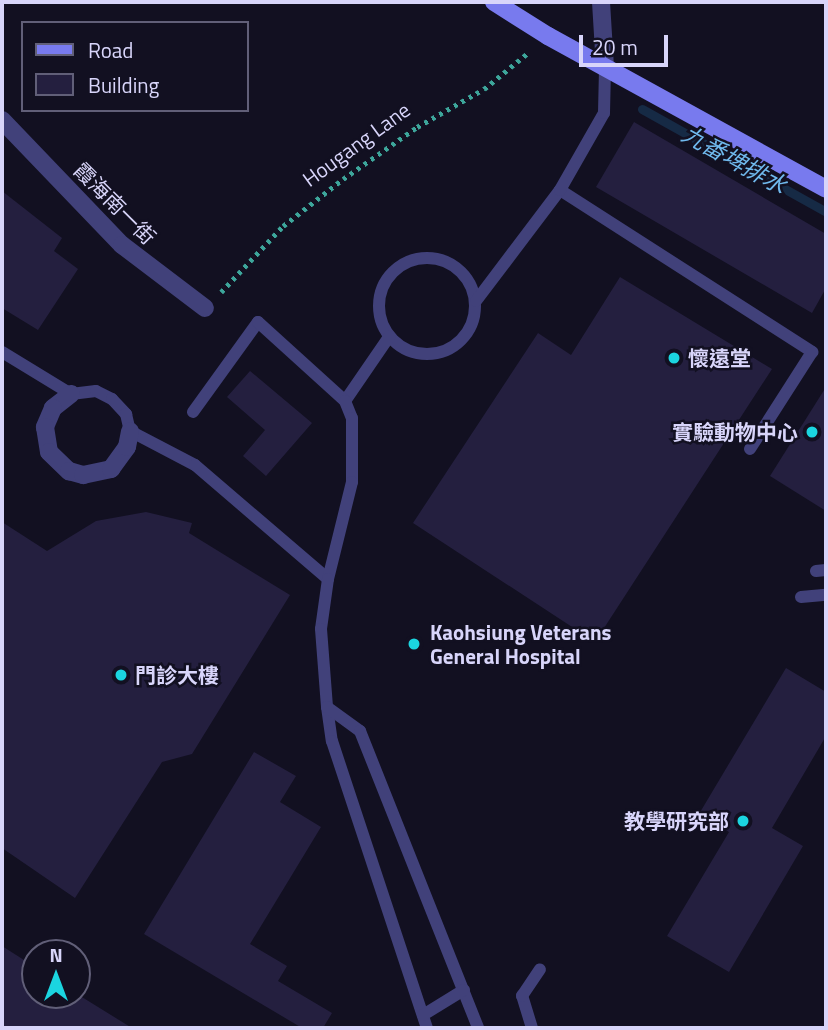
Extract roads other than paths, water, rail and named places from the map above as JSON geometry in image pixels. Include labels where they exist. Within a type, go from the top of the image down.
[{"type":"street","points":[[494,2],[548,36],[826,189]]},
{"type":"street","points":[[601,2],[605,68]]},
{"type":"street","name":"霞海南一街","points":[[2,120],[122,245],[205,308]]},
{"type":"street","points":[[71,394],[53,408],[45,427],[50,452],[69,471],[83,475],[111,469],[127,447],[130,431]]},
{"type":"lane","points":[[476,301],[472,285],[449,262],[416,258],[389,275],[381,290],[381,323],[389,337],[415,353],[446,351],[469,331],[476,301],[560,190],[604,113],[605,68]]},
{"type":"lane","points":[[560,190],[813,352],[750,449]]},
{"type":"lane","points":[[193,412],[258,321],[345,401],[352,418],[352,482],[328,579],[321,629],[332,741],[425,1022],[464,990]]},
{"type":"lane","points":[[345,401],[389,337]]},
{"type":"lane","points":[[2,352],[71,394],[96,391],[112,399],[126,414],[130,431],[195,464],[328,579]]},
{"type":"lane","points":[[801,597],[826,595]]},
{"type":"lane","points":[[327,707],[360,731],[478,1028]]},
{"type":"lane","points":[[532,1028],[522,996],[540,969]]},
{"type":"waterway","name":"九番埤排水","points":[[642,109],[826,212]]},
{"type":"place","name":"懷遠堂","points":[[674,358]]},
{"type":"place","name":"實驗動物中心","points":[[812,432]]},
{"type":"place","name":"Kaohsiung Veterans General Hospital","points":[[414,644]]},
{"type":"place","name":"門診大樓","points":[[121,675]]},
{"type":"place","name":"教學研究部","points":[[743,821]]}]
